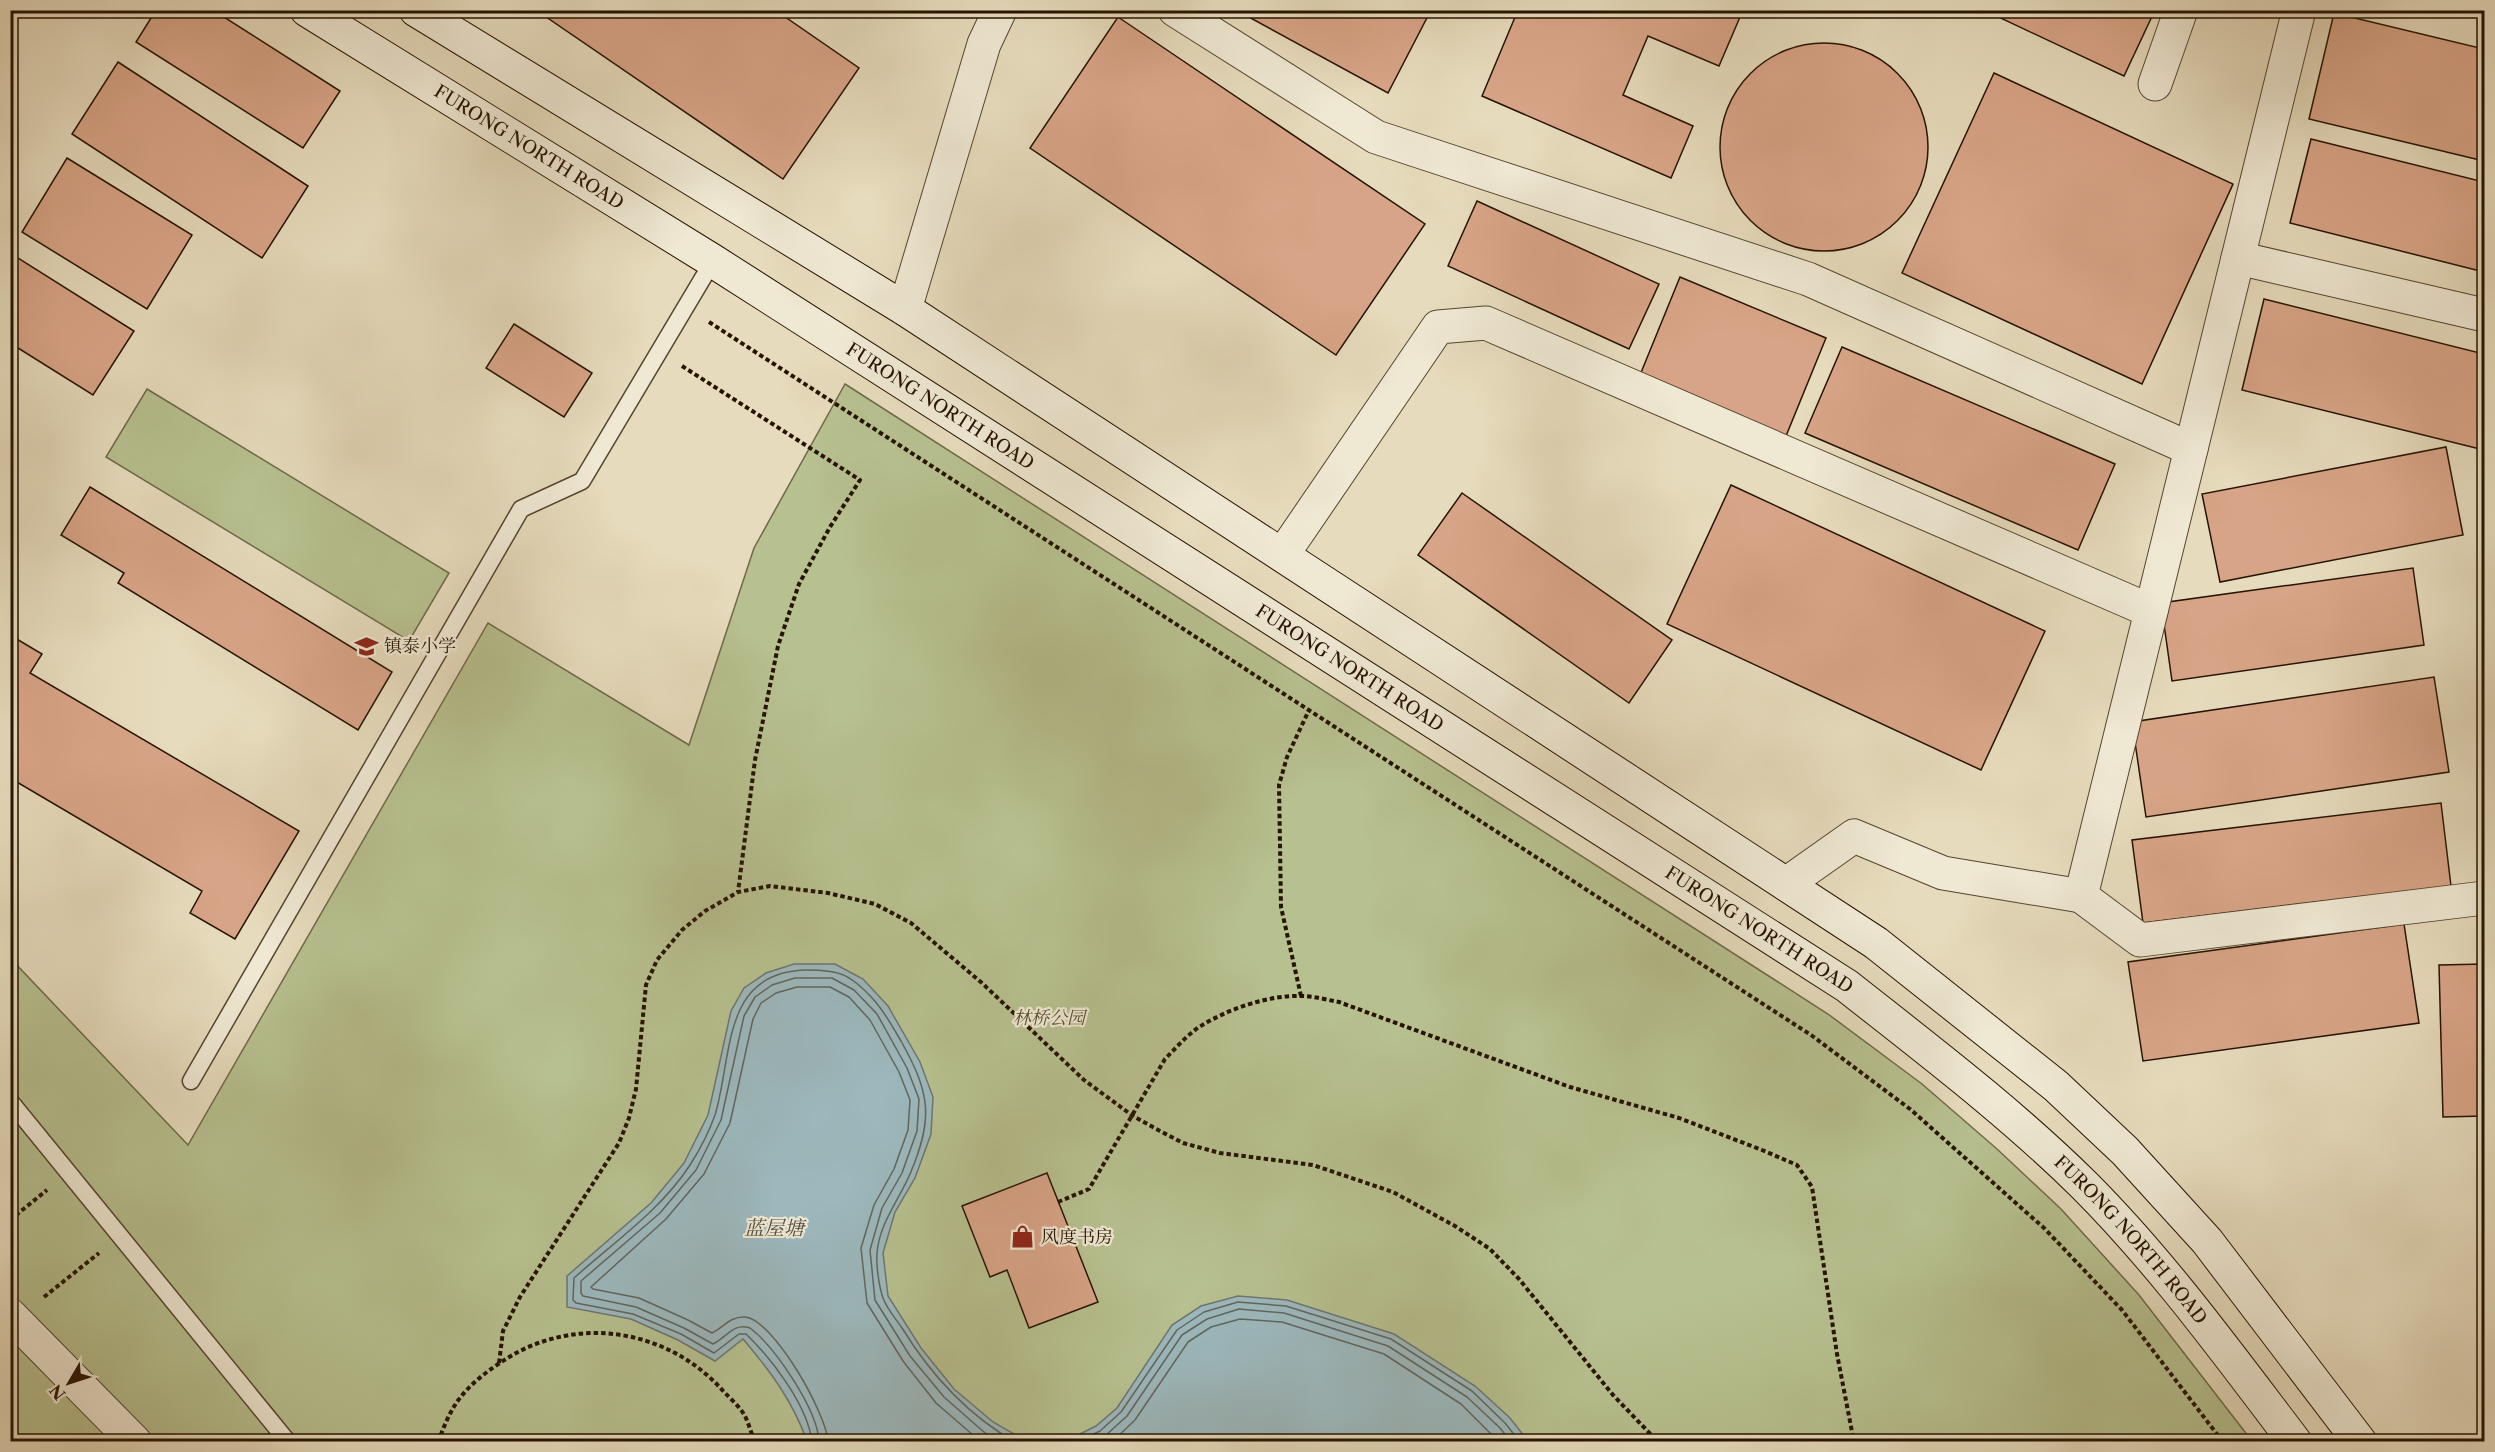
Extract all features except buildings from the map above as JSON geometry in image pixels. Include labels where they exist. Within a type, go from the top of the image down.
[{"type":"main road","name":"FURONG NORTH ROAD","points":[[307,10],[714,261],[1847,986],[2021,1125],[2085,1187],[2166,1275],[2295,1442]]},
{"type":"main road","points":[[416,10],[904,309],[1283,554],[1876,943],[2056,1086],[2125,1151],[2207,1240],[2360,1442]]},
{"type":"main road","points":[[904,309],[984,44],[1000,10]]},
{"type":"main road","points":[[1176,10],[1376,137],[1808,279],[2192,449]]},
{"type":"main road","points":[[2155,84],[2181,10]]},
{"type":"main road","points":[[2081,896],[2299,10]]},
{"type":"main road","points":[[2238,258],[2484,315]]},
{"type":"main road","points":[[1283,554],[1438,327],[1486,323],[2151,611]]},
{"type":"main road","points":[[1786,884],[1854,836],[1942,873],[2081,896],[2140,940],[2484,898]]},
{"type":"main road","points":[[13,1318],[135,1442]]},
{"type":"lane","points":[[191,1081],[521,509],[582,481],[714,261]]},
{"type":"lane","points":[[10,1101],[288,1442]]},
{"type":"path","points":[[685,307],[1811,1035],[1910,1109],[2044,1228],[2122,1310],[2223,1442]]},
{"type":"path","points":[[659,351],[860,480],[830,527],[799,584],[778,646],[755,760],[738,892]]},
{"type":"path","points":[[1302,996],[1281,907],[1279,785],[1287,757],[1309,710]]},
{"type":"path","points":[[499,1363],[503,1330],[520,1297],[619,1143],[629,1118],[636,1089],[646,985],[657,960],[682,930],[705,911],[738,892],[770,886],[828,893],[875,904],[911,924],[982,983],[1084,1080],[1133,1116],[1183,1143],[1220,1153],[1313,1165],[1393,1192],[1455,1226],[1490,1250],[1519,1279],[1613,1395],[1658,1442]]},
{"type":"path","points":[[1058,1202],[1089,1189],[1165,1059],[1199,1027],[1240,1008],[1271,999],[1302,996],[1339,1002],[1570,1087],[1680,1118],[1797,1165],[1812,1187],[1837,1354],[1854,1441],[1881,1442]]},
{"type":"path","points":[[10,1220],[69,1172]]},
{"type":"path","points":[[13,1318],[120,1236]]},
{"type":"path","points":[[438,1442],[456,1404],[482,1376],[499,1363],[520,1350],[546,1339],[603,1332],[658,1343],[707,1372],[744,1415],[755,1442]]},
{"type":"green space","name":"林桥公园","points":[[845,384],[1828,1014],[1922,1084],[1997,1149],[2061,1209],[2139,1295],[2252,1441],[11,1441],[10,958],[188,1145],[488,623],[689,745],[754,548]]},
{"type":"green space","points":[[147,389],[449,573],[409,641],[106,457]]},
{"type":"water","name":"蓝屋塘","points":[[794,964],[835,964],[863,979],[888,1006],[920,1062],[933,1097],[931,1134],[915,1178],[895,1212],[883,1253],[888,1296],[921,1348],[954,1389],[993,1422],[1026,1441],[807,1441],[795,1412],[780,1387],[743,1339],[715,1361],[678,1340],[631,1319],[567,1307],[567,1276],[651,1203],[684,1163],[708,1115],[731,1011],[744,988],[766,973]]},
{"type":"water","points":[[1238,1296],[1287,1300],[1394,1334],[1475,1386],[1510,1418],[1528,1441],[1051,1441],[1078,1435],[1096,1426],[1117,1408],[1172,1325],[1201,1306]]},
{"type":"place","name":"镇泰小学","points":[[366,646]]},
{"type":"place","name":"风度书房","points":[[1023,1237]]}]
